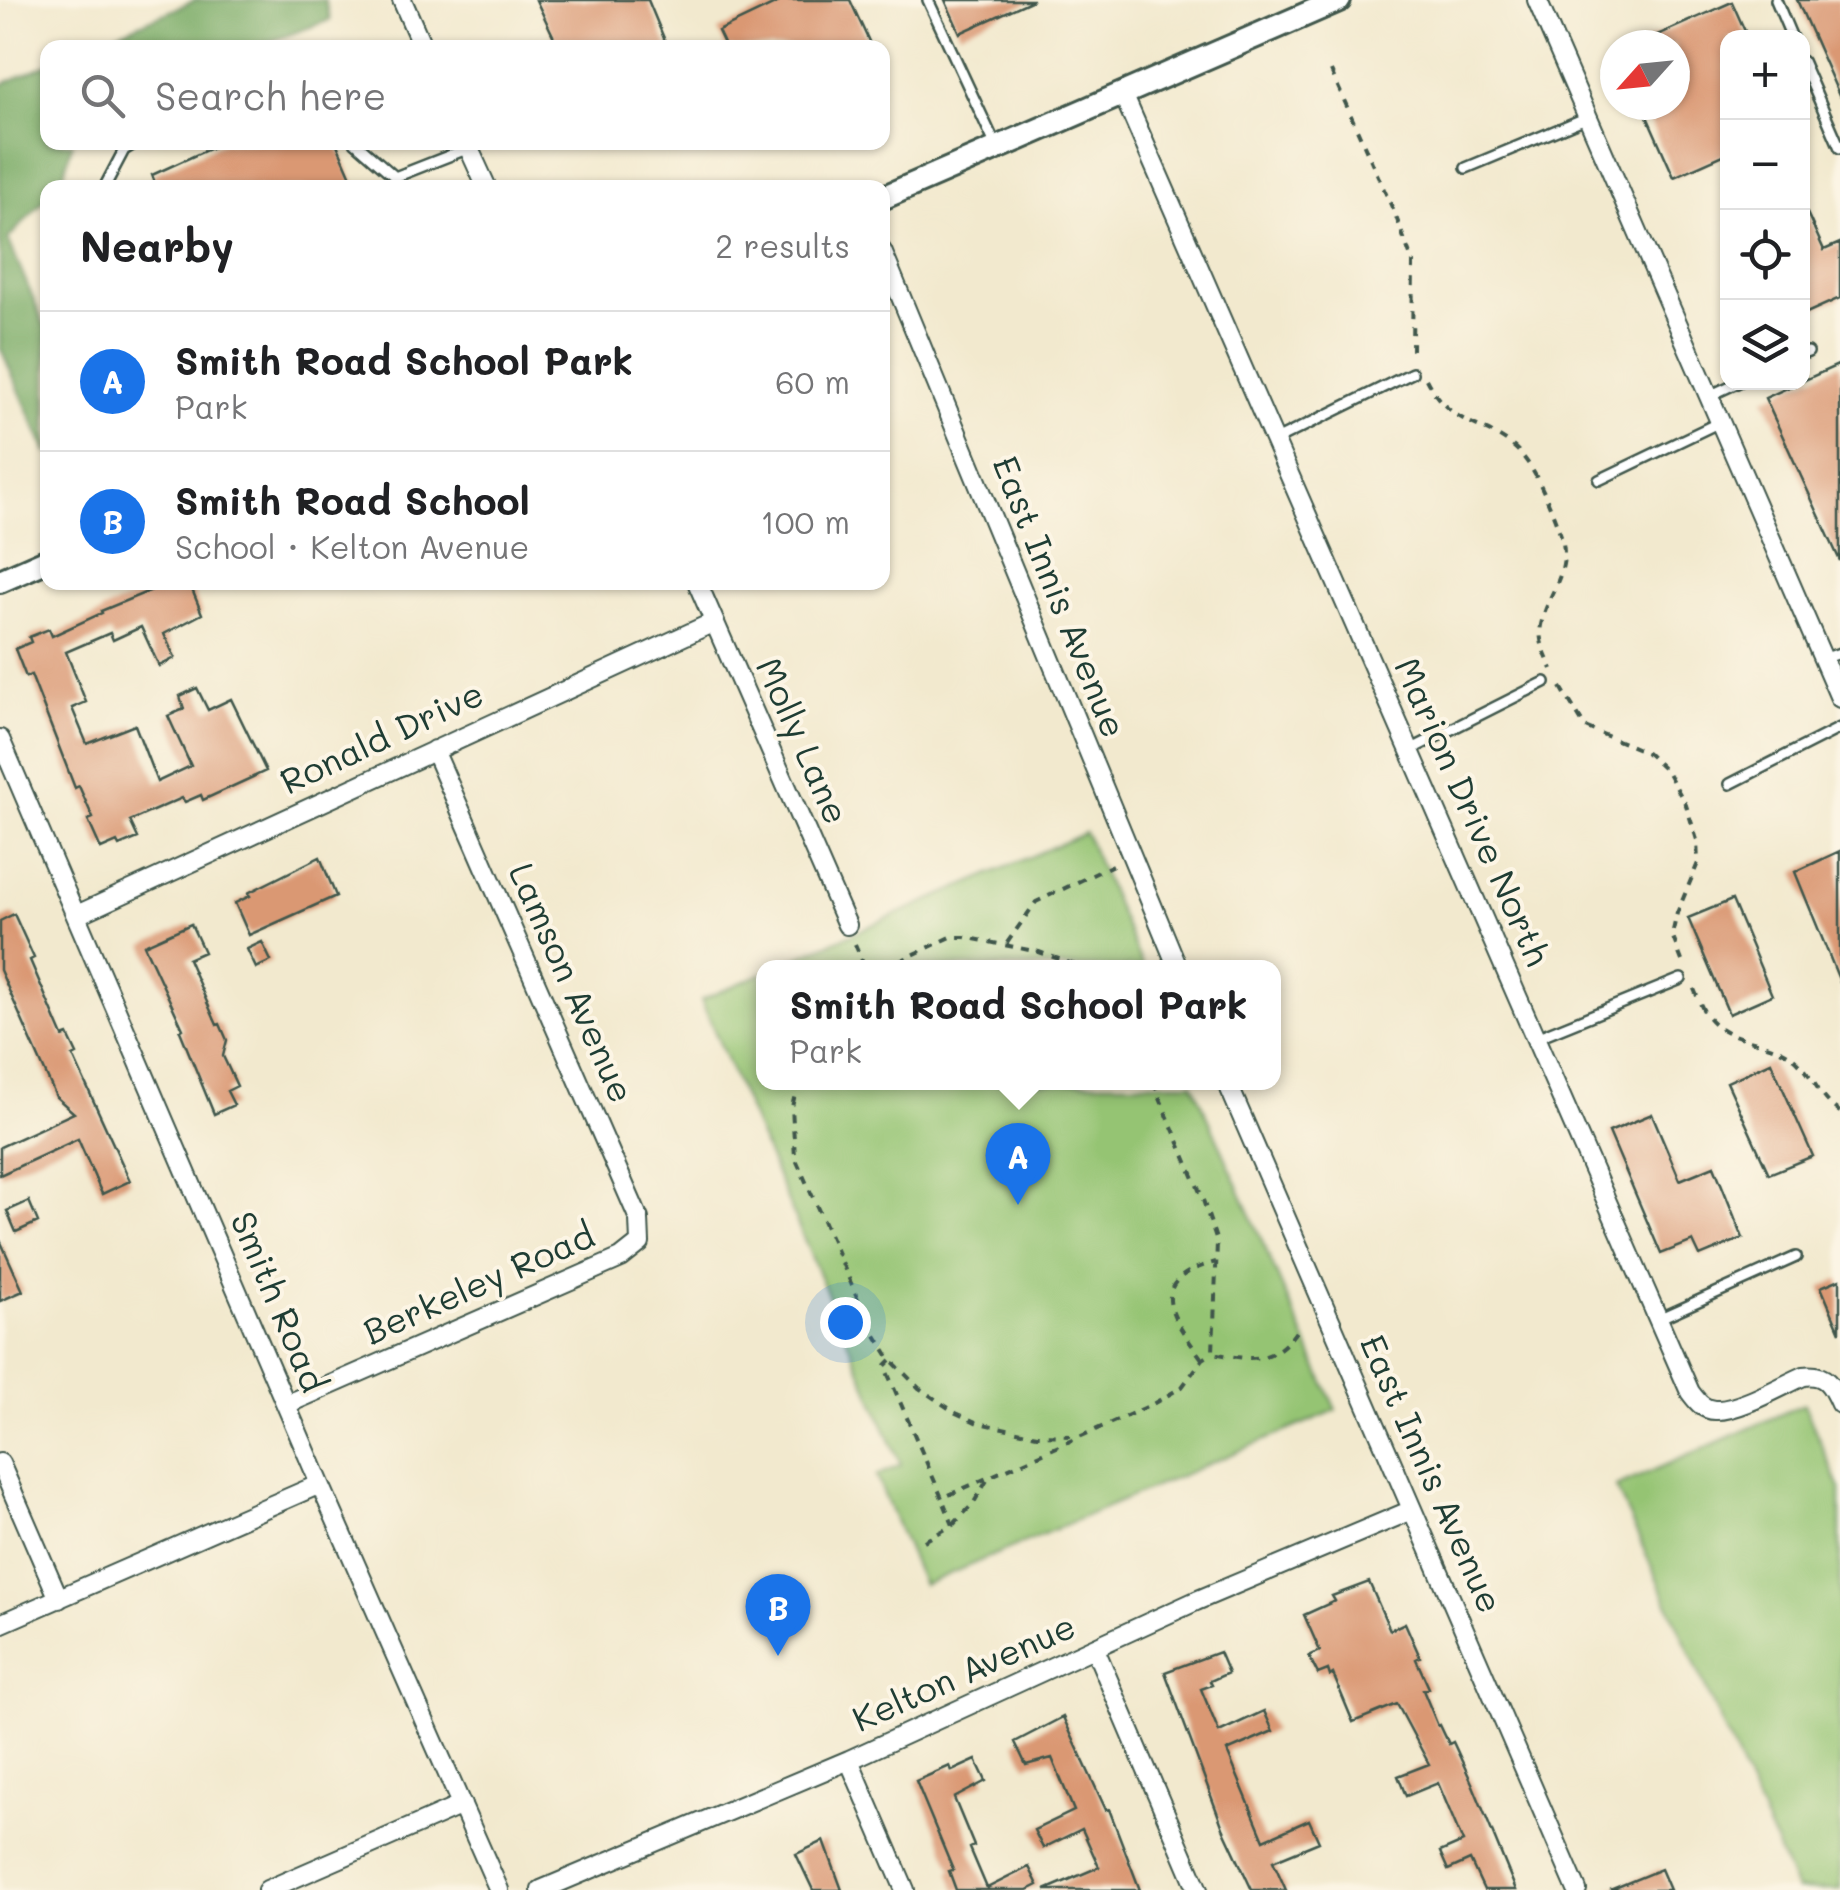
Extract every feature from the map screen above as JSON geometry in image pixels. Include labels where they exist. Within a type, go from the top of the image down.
[{"type":"street","points":[[402,0],[420,40]]},
{"type":"street","points":[[890,194],[1339,0]]},
{"type":"street","points":[[1537,0],[1720,422],[1832,656],[1840,698]]},
{"type":"street","name":"Marion Drive North","points":[[1122,94],[1690,1392],[1699,1405],[1714,1410],[1729,1408],[1816,1374],[1827,1380],[1840,1404]]},
{"type":"street","points":[[470,150],[483,180]]},
{"type":"street","name":"East Innis Avenue","points":[[890,270],[1175,960]]},
{"type":"street","points":[[0,581],[40,564]]},
{"type":"street","name":"Molly Lane","points":[[700,590],[847,925]]},
{"type":"street","name":"Ronald Drive","points":[[77,915],[714,622]]},
{"type":"street","name":"Smith Road","points":[[0,739],[499,1890]]},
{"type":"street","name":"Lamson Avenue","points":[[434,750],[639,1219],[640,1243]]},
{"type":"street","name":"East Innis Avenue","points":[[1230,1090],[1577,1890]]},
{"type":"street","name":"Berkeley Road","points":[[286,1404],[621,1258],[640,1243]]},
{"type":"street","points":[[0,1463],[59,1599]]},
{"type":"street","points":[[0,1624],[320,1484]]},
{"type":"street","name":"Kelton Avenue","points":[[542,1890],[849,1760],[1196,1602],[1412,1510]]},
{"type":"street","points":[[1095,1650],[1198,1890]]},
{"type":"street","points":[[849,1760],[905,1890]]},
{"type":"street","points":[[267,1890],[462,1806]]},
{"type":"lane","points":[[928,0],[996,148]]},
{"type":"lane","points":[[1776,0],[1789,30]]},
{"type":"lane","points":[[1810,79],[1840,148]]},
{"type":"lane","points":[[1466,168],[1588,117]]},
{"type":"lane","points":[[108,180],[124,150]]},
{"type":"lane","points":[[363,150],[395,177],[457,150]]},
{"type":"lane","points":[[1274,440],[1412,372]]},
{"type":"lane","points":[[1709,396],[1722,390]]},
{"type":"lane","points":[[1599,480],[1720,422]]},
{"type":"lane","points":[[1410,750],[1544,682]]},
{"type":"lane","points":[[1730,784],[1840,728]]},
{"type":"lane","points":[[1536,1038],[1681,979]]},
{"type":"lane","points":[[1658,1319],[1796,1257]]},
{"type":"path","points":[[1330,71],[1396,214],[1413,263],[1412,350],[1436,398],[1457,418],[1516,449],[1535,478],[1561,534],[1564,561],[1541,626],[1542,649],[1567,701],[1585,727],[1646,752],[1668,772],[1686,805],[1697,840],[1698,863],[1672,935],[1706,1016],[1728,1034],[1783,1050],[1799,1062],[1831,1106],[1840,1112]]},
{"type":"path","points":[[1006,944],[1036,902],[1132,858]]},
{"type":"path","points":[[847,925],[862,960]]},
{"type":"path","points":[[901,960],[951,937],[979,938],[1058,960]]},
{"type":"path","points":[[796,1090],[792,1107],[795,1157],[869,1324],[892,1360],[918,1388],[978,1423],[1038,1435],[1070,1436]]},
{"type":"path","points":[[1156,1090],[1217,1242],[1213,1354]]},
{"type":"path","points":[[1203,1359],[1178,1327],[1170,1295],[1181,1273],[1216,1262]]},
{"type":"path","points":[[942,1498],[1151,1405],[1182,1387],[1203,1359],[1213,1354],[1250,1361],[1262,1358],[1289,1342],[1297,1330]]},
{"type":"path","points":[[892,1360],[885,1366],[887,1372],[953,1525]]},
{"type":"path","points":[[924,1541],[953,1525],[989,1478]]},
{"type":"green space","points":[[196,0],[325,0],[330,20],[274,40],[102,40]]},
{"type":"green space","points":[[40,67],[40,150],[70,150],[62,180],[40,180],[40,205],[8,239],[40,314],[40,437],[0,347],[0,85]]},
{"type":"green space","points":[[1085,833],[1140,960],[791,960]]},
{"type":"green space","points":[[756,976],[756,1090],[1196,1090],[1336,1410],[923,1585],[876,1476],[901,1465],[701,1000]]},
{"type":"green space","points":[[1804,1404],[1840,1489],[1840,1890],[1796,1890],[1616,1487]]},
{"type":"building","points":[[536,0],[648,0],[665,40],[555,40]]},
{"type":"building","points":[[783,0],[850,0],[868,40],[722,40],[718,31]]},
{"type":"building","points":[[945,0],[1033,0],[960,33]]},
{"type":"building","points":[[1797,0],[1840,0],[1840,97]]},
{"type":"building","points":[[1732,2],[1744,30],[1720,30],[1720,157],[1674,177],[1649,120],[1690,120],[1690,30],[1669,30]]},
{"type":"building","points":[[207,150],[339,150],[353,180],[154,180],[152,175]]},
{"type":"building","points":[[1810,219],[1824,250],[1840,243],[1840,298],[1810,311]]},
{"type":"building","points":[[1840,364],[1840,561],[1765,398],[1783,390],[1810,390],[1810,378]]},
{"type":"building","points":[[152,590],[192,590],[202,614],[164,634],[175,658],[159,666],[141,627],[113,640],[110,633],[66,652],[86,702],[72,708],[87,744],[135,725],[157,782],[191,766],[168,716],[184,709],[180,696],[197,688],[208,710],[231,699],[266,771],[203,800],[201,795],[185,802],[182,798],[130,821],[138,838],[101,849],[88,820],[93,818],[79,786],[75,788],[31,675],[26,677],[15,649],[31,642],[29,637],[49,629],[52,636]]},
{"type":"building","points":[[1840,851],[1840,982],[1795,872]]},
{"type":"building","points":[[320,857],[336,896],[249,935],[235,903]]},
{"type":"building","points":[[1732,900],[1772,995],[1729,1014],[1688,918]]},
{"type":"building","points":[[14,914],[63,1037],[68,1035],[77,1054],[73,1056],[130,1181],[102,1194],[78,1139],[0,1175],[0,1147],[74,1113],[56,1097],[0,970],[0,921]]},
{"type":"building","points":[[191,924],[204,952],[188,959],[227,1040],[223,1056],[237,1086],[227,1091],[234,1105],[214,1114],[180,1031],[183,1029],[144,945]]},
{"type":"building","points":[[262,942],[271,961],[256,968],[247,949]]},
{"type":"building","points":[[1771,1062],[1813,1156],[1769,1174],[1727,1082]]},
{"type":"building","points":[[1652,1114],[1680,1180],[1714,1166],[1743,1238],[1700,1256],[1693,1241],[1661,1254],[1609,1132]]},
{"type":"building","points":[[29,1201],[38,1222],[16,1232],[7,1211]]},
{"type":"building","points":[[0,1240],[23,1291],[0,1301]]},
{"type":"building","points":[[1840,1279],[1840,1332],[1821,1287]]},
{"type":"building","points":[[1369,1582],[1390,1630],[1405,1623],[1429,1688],[1423,1690],[1438,1726],[1449,1744],[1453,1742],[1516,1890],[1484,1890],[1470,1860],[1448,1870],[1440,1852],[1463,1842],[1438,1783],[1406,1796],[1398,1776],[1429,1764],[1397,1704],[1353,1722],[1333,1674],[1330,1676],[1328,1670],[1318,1674],[1309,1656],[1320,1651],[1304,1615],[1335,1601],[1332,1596]]},
{"type":"building","points":[[1219,1652],[1228,1673],[1201,1689],[1219,1732],[1264,1711],[1273,1731],[1227,1751],[1264,1840],[1309,1820],[1319,1842],[1273,1861],[1286,1890],[1252,1890],[1223,1828],[1165,1672]]},
{"type":"building","points":[[1063,1717],[1106,1810],[1109,1809],[1140,1890],[1045,1890],[1099,1867],[1082,1829],[1043,1848],[1034,1830],[1074,1811],[1052,1758],[1026,1765],[1015,1742]]},
{"type":"building","points":[[976,1760],[986,1781],[954,1798],[974,1846],[970,1848],[987,1888],[1029,1867],[1038,1885],[1028,1890],[956,1890],[949,1871],[953,1870],[916,1781]]},
{"type":"building","points":[[824,1841],[842,1890],[813,1890],[796,1854]]},
{"type":"building","points":[[1661,1869],[1670,1890],[1610,1890]]},
{"type":"place","name":"Smith Road School Park","points":[[1018,1205]]},
{"type":"place","name":"Smith Road School","points":[[778,1656]]}]
